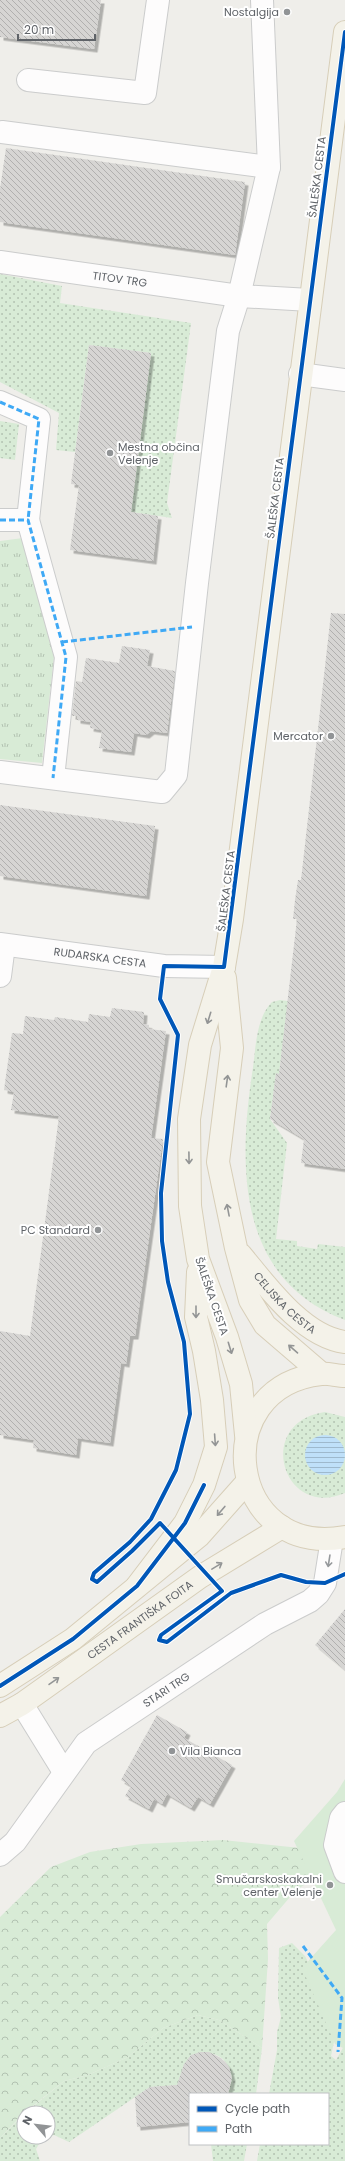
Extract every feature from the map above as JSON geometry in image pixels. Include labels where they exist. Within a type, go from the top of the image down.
[{"type":"main road","name":"ŠALEŠKA CESTA","points":[[246,1435],[241,1384],[227,1337],[198,1259],[190,1206],[189,1119],[200,1045],[224,967],[345,32]]},
{"type":"main road","name":"ŠALEŠKA CESTA","points":[[224,967],[232,1048],[218,1162],[236,1248],[250,1300],[265,1325],[322,1374]]},
{"type":"main road","name":"CELJSKA CESTA","points":[[236,1248],[282,1304],[307,1327],[345,1342]]},
{"type":"main road","points":[[137,1586],[185,1523],[204,1485],[216,1447],[212,1400],[204,1351],[196,1317],[198,1259]]},
{"type":"main road","points":[[338,1538],[309,1537],[282,1527],[267,1515],[256,1500],[247,1482],[244,1459],[246,1435],[257,1411],[274,1392],[297,1379],[322,1374],[345,1376]]},
{"type":"main road","points":[[0,1686],[73,1639],[199,1536],[247,1482]]},
{"type":"main road","name":"CESTA FRANTIŠKA FOITA","points":[[0,1716],[22,1704],[200,1577],[282,1527]]},
{"type":"street","points":[[28,80],[144,93],[158,0]]},
{"type":"street","points":[[0,772],[162,792],[176,775],[197,583],[228,331],[239,296],[269,167],[262,0]]},
{"type":"street","points":[[2,132],[269,167]]},
{"type":"street","name":"TITOV TRG","points":[[0,262],[239,296],[310,300]]},
{"type":"street","points":[[300,374],[345,380]]},
{"type":"street","points":[[0,402],[39,419],[28,520],[66,657],[53,778]]},
{"type":"street","points":[[0,520],[28,520]]},
{"type":"street","points":[[0,976],[2,945]]},
{"type":"street","name":"RUDARSKA CESTA","points":[[2,945],[164,966],[224,967]]},
{"type":"street","name":"STARI TRG","points":[[0,1855],[15,1842],[86,1743],[266,1624],[310,1601],[318,1594],[325,1583],[338,1538]]},
{"type":"street","points":[[22,1704],[64,1772]]},
{"type":"street","points":[[345,1813],[341,1818],[335,1845],[345,1872]]},
{"type":"green space","points":[[0,274],[62,286],[60,303],[191,323],[167,503],[172,518],[131,512],[151,353],[89,345],[75,452],[56,450],[59,413],[0,382]]},
{"type":"green space","points":[[0,421],[19,424],[15,460],[0,458]]},
{"type":"green space","points":[[23,538],[54,657],[42,763],[0,759],[0,541]]},
{"type":"green space","points":[[280,1000],[288,1001],[279,1074],[276,1074],[270,1119],[287,1143],[276,1239],[297,1241],[297,1246],[317,1249],[318,1244],[345,1247],[345,1320],[310,1302],[283,1278],[265,1250],[253,1218],[247,1183],[246,1147],[252,1074],[257,1036],[262,1017],[272,1002]]},
{"type":"green space","points":[[325,1412],[345,1417],[345,1493],[323,1498],[305,1493],[292,1482],[285,1466],[284,1449],[289,1433],[303,1419]]},
{"type":"green space","name":"Smučarskoskakalni center Velenje","points":[[345,1779],[345,2049],[335,2044],[302,1968],[336,1930],[294,1841],[337,1792]]},
{"type":"green space","points":[[223,1840],[310,1849],[322,1874],[296,1890],[267,1924],[268,1959],[262,2048],[219,2020],[198,2015],[163,2028],[128,2057],[88,2075],[64,2081],[34,2105],[16,2105],[16,2121],[0,2138],[0,1917],[51,1867],[90,1852],[141,1844]]},
{"type":"green space","points":[[292,1943],[305,1956],[313,1972],[334,2042],[331,2056],[336,2060],[344,2046],[345,2009],[345,2161],[257,2161],[260,2145],[329,2145],[329,2093],[269,2093],[277,2050],[277,2032],[281,2017],[278,1998],[279,1948]]},
{"type":"green space","points":[[198,2015],[219,2020],[262,2048],[256,2093],[228,2093],[230,2088],[231,2075],[227,2063],[217,2055],[210,2053],[191,2055],[182,2072],[182,2085],[150,2087],[69,2142],[56,2136],[56,2105],[35,2105],[64,2081],[88,2075],[128,2057],[163,2028]]},
{"type":"green space","points":[[16,2122],[16,2145],[38,2145],[36,2149],[40,2161],[0,2161],[0,2138]]},
{"type":"green space","points":[[211,2145],[247,2145],[244,2161],[213,2161]]},
{"type":"water","points":[[325,1435],[339,1441],[345,1455],[339,1469],[325,1475],[311,1469],[305,1455],[311,1441]]},
{"type":"building","points":[[0,0],[101,0],[94,49],[0,37]]},
{"type":"building","points":[[6,148],[245,182],[235,255],[0,222],[0,189]]},
{"type":"building","name":"Mestna občina Velenje","points":[[89,345],[151,353],[131,512],[158,516],[153,561],[70,550],[79,485],[71,484]]},
{"type":"building","name":"Mercator","points":[[331,613],[345,614],[345,1169],[301,1163],[304,1139],[270,1119],[276,1073],[279,1074],[297,919],[293,919],[295,900],[298,880],[301,880]]},
{"type":"building","points":[[122,646],[150,650],[147,666],[175,671],[167,733],[151,731],[146,735],[134,733],[131,752],[99,748],[102,730],[90,728],[91,722],[77,720],[77,716],[72,716],[76,681],[82,682],[86,658],[119,663]]},
{"type":"building","points":[[0,805],[155,826],[146,896],[0,876]]},
{"type":"building","name":"PC Standard","points":[[112,1008],[144,1012],[143,1024],[149,1025],[149,1029],[166,1031],[151,1138],[163,1139],[135,1336],[130,1336],[126,1364],[121,1363],[110,1443],[78,1438],[76,1455],[33,1448],[34,1440],[0,1435],[0,1331],[30,1336],[59,1116],[11,1110],[14,1092],[4,1090],[12,1033],[23,1034],[25,1016],[54,1020],[55,1017],[88,1022],[89,1014],[110,1017]]},
{"type":"building","points":[[345,1609],[345,1670],[315,1645]]},
{"type":"building","name":"Vila Bianca","points":[[157,1715],[187,1732],[184,1738],[232,1765],[210,1804],[198,1797],[191,1808],[167,1794],[162,1804],[154,1799],[149,1809],[125,1796],[131,1786],[121,1780]]},
{"type":"building","points":[[200,2052],[209,2052],[221,2058],[229,2067],[232,2078],[228,2093],[189,2093],[189,2122],[137,2127],[135,2097],[150,2087],[177,2085],[184,2064],[191,2055]]},
{"type":"marked path","points":[[0,402],[39,419],[28,520]]},
{"type":"marked path","points":[[0,520],[28,520],[66,657],[53,778]]},
{"type":"marked path","points":[[62,642],[192,627]]},
{"type":"marked path","points":[[303,1946],[342,1998],[338,2052]]},
{"type":"cycle path","points":[[345,32],[224,967],[164,966],[160,999],[178,1035],[161,1193],[162,1241],[168,1282],[184,1342],[190,1414],[176,1470],[151,1519],[130,1542],[94,1573],[92,1579],[97,1582],[132,1551],[160,1523],[222,1591],[161,1635],[159,1640],[167,1642],[231,1593],[281,1575],[306,1582],[325,1583],[345,1574]]},
{"type":"cycle path","points":[[0,1686],[73,1639],[137,1586],[185,1523],[204,1485]]},
{"type":"place","name":"Nostalgija","points":[[287,12]]},
{"type":"place","name":"Mestna občina Velenje","points":[[110,453]]},
{"type":"place","name":"Mercator","points":[[331,736]]},
{"type":"place","name":"PC Standard","points":[[98,1230]]},
{"type":"place","name":"Vila Bianca","points":[[172,1751]]},
{"type":"place","name":"Smučarskoskakalni center Velenje","points":[[330,1885]]}]
